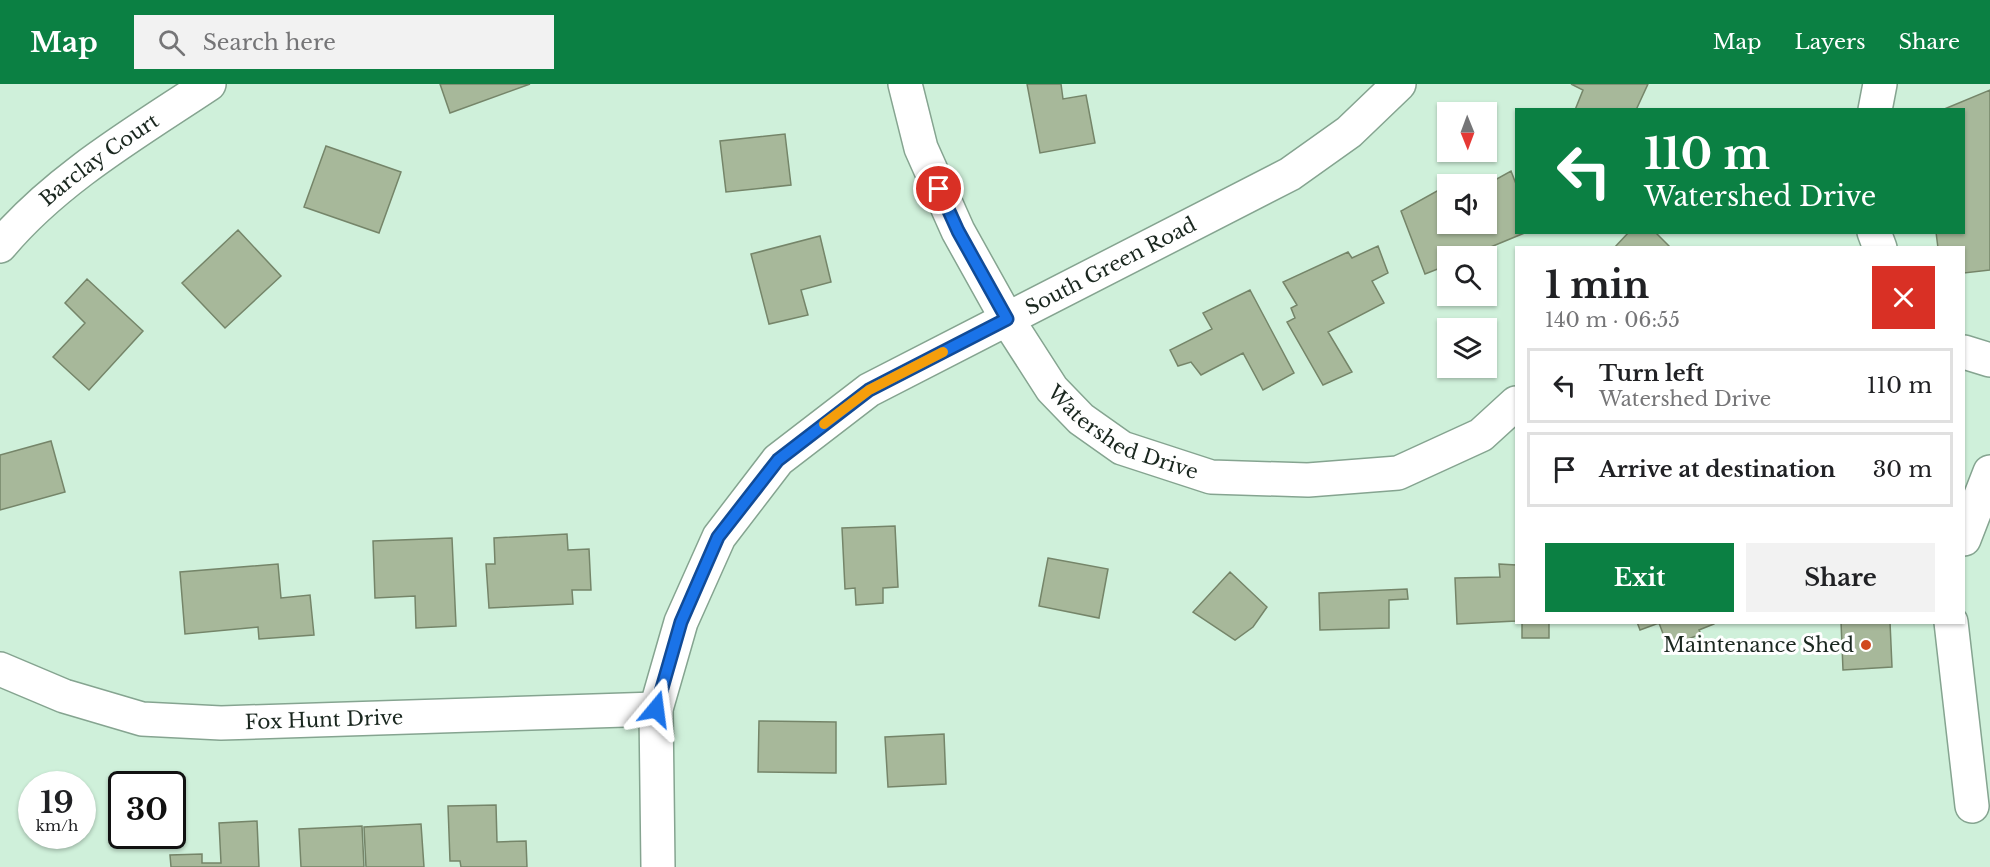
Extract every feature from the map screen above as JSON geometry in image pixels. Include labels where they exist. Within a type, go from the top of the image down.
[{"type":"street","name":"Barclay Court","points":[[0,246],[20,223],[106,153],[209,84]]},
{"type":"street","name":"Watershed Drive","points":[[905,84],[921,148],[958,231],[1007,319],[1052,389],[1081,419],[1122,448],[1211,477],[1308,480],[1398,473],[1481,435],[1515,404]]},
{"type":"street","name":"South Green Road","points":[[658,867],[656,709],[681,622],[718,537],[778,460],[869,390],[1290,174],[1349,132],[1399,84]]},
{"type":"street","points":[[1875,108],[1880,84]]},
{"type":"street","points":[[1965,352],[1990,360]]},
{"type":"street","points":[[1965,537],[1990,472]]},
{"type":"street","points":[[1951,624],[1971,806]]},
{"type":"street","name":"Fox Hunt Drive","points":[[0,669],[64,696],[142,719],[220,723],[656,709]]},
{"type":"building","points":[[440,84],[530,84],[450,113]]},
{"type":"building","points":[[1027,84],[1061,84],[1063,99],[1086,95],[1095,143],[1040,153]]},
{"type":"building","points":[[1571,84],[1648,84],[1637,108],[1576,108],[1583,90]]},
{"type":"building","points":[[1990,90],[1990,270],[1965,273],[1965,246],[1938,246],[1936,234],[1965,234],[1965,108],[1947,108]]},
{"type":"building","points":[[785,134],[791,185],[726,192],[720,141]]},
{"type":"building","points":[[326,146],[401,172],[379,233],[304,207]]},
{"type":"building","points":[[1511,171],[1515,181],[1515,234],[1522,234],[1493,246],[1437,246],[1437,269],[1425,274],[1401,211],[1437,191],[1437,234],[1497,234],[1497,179]]},
{"type":"building","points":[[238,230],[281,276],[225,328],[182,283]]},
{"type":"building","points":[[1627,234],[1657,234],[1669,246],[1616,246]]},
{"type":"building","points":[[820,236],[831,282],[801,290],[808,315],[769,324],[751,254]]},
{"type":"building","points":[[1378,246],[1388,273],[1372,281],[1384,303],[1328,332],[1352,372],[1323,385],[1287,322],[1295,318],[1291,308],[1297,305],[1283,282],[1348,252],[1352,258]]},
{"type":"building","points":[[87,279],[143,331],[89,390],[53,357],[85,323],[65,303]]},
{"type":"building","points":[[1250,290],[1294,373],[1263,390],[1243,353],[1201,375],[1191,362],[1178,366],[1170,350],[1212,329],[1203,313]]},
{"type":"building","points":[[51,441],[65,492],[0,510],[0,455]]},
{"type":"building","points":[[895,526],[898,587],[883,588],[883,603],[856,605],[855,588],[845,589],[842,528]]},
{"type":"building","points":[[567,534],[568,550],[589,549],[591,590],[572,590],[573,604],[489,608],[486,564],[495,564],[494,538]]},
{"type":"building","points":[[452,538],[456,626],[416,628],[415,596],[375,598],[373,541]]},
{"type":"building","points":[[1048,558],[1108,569],[1099,618],[1039,606]]},
{"type":"building","points":[[278,564],[281,598],[310,595],[314,635],[259,639],[258,627],[185,634],[180,572]]},
{"type":"building","points":[[1499,564],[1515,565],[1515,621],[1457,624],[1455,578],[1500,577]]},
{"type":"building","points":[[1230,572],[1267,607],[1253,627],[1235,640],[1193,612]]},
{"type":"building","points":[[1407,589],[1408,599],[1389,600],[1389,628],[1320,630],[1319,593]]},
{"type":"building","points":[[1522,624],[1549,624],[1549,638],[1522,638]]},
{"type":"building","points":[[1638,624],[1656,624],[1640,630]]},
{"type":"building","points":[[1659,624],[1714,624],[1699,630],[1701,634],[1668,647]]},
{"type":"building","name":"Maintenance Shed","points":[[1841,624],[1890,624],[1892,667],[1843,670]]},
{"type":"building","points":[[759,721],[836,722],[836,773],[758,772]]},
{"type":"building","points":[[944,734],[946,784],[888,787],[885,737]]},
{"type":"building","points":[[496,805],[497,842],[526,841],[527,867],[461,867],[460,861],[450,861],[448,806]]},
{"type":"building","points":[[257,821],[259,867],[171,867],[170,855],[202,854],[202,863],[221,863],[219,823]]},
{"type":"building","points":[[421,824],[424,867],[366,867],[364,827]]},
{"type":"building","points":[[362,826],[364,867],[301,867],[299,829]]},
{"type":"slow traffic","points":[[824,424],[869,390],[943,352]]},
{"type":"place","name":"Maintenance Shed","points":[[1866,645]]},
{"type":"route","points":[[656,709],[681,622],[718,537],[778,460],[869,390],[1007,319],[958,231],[939,189]]}]
